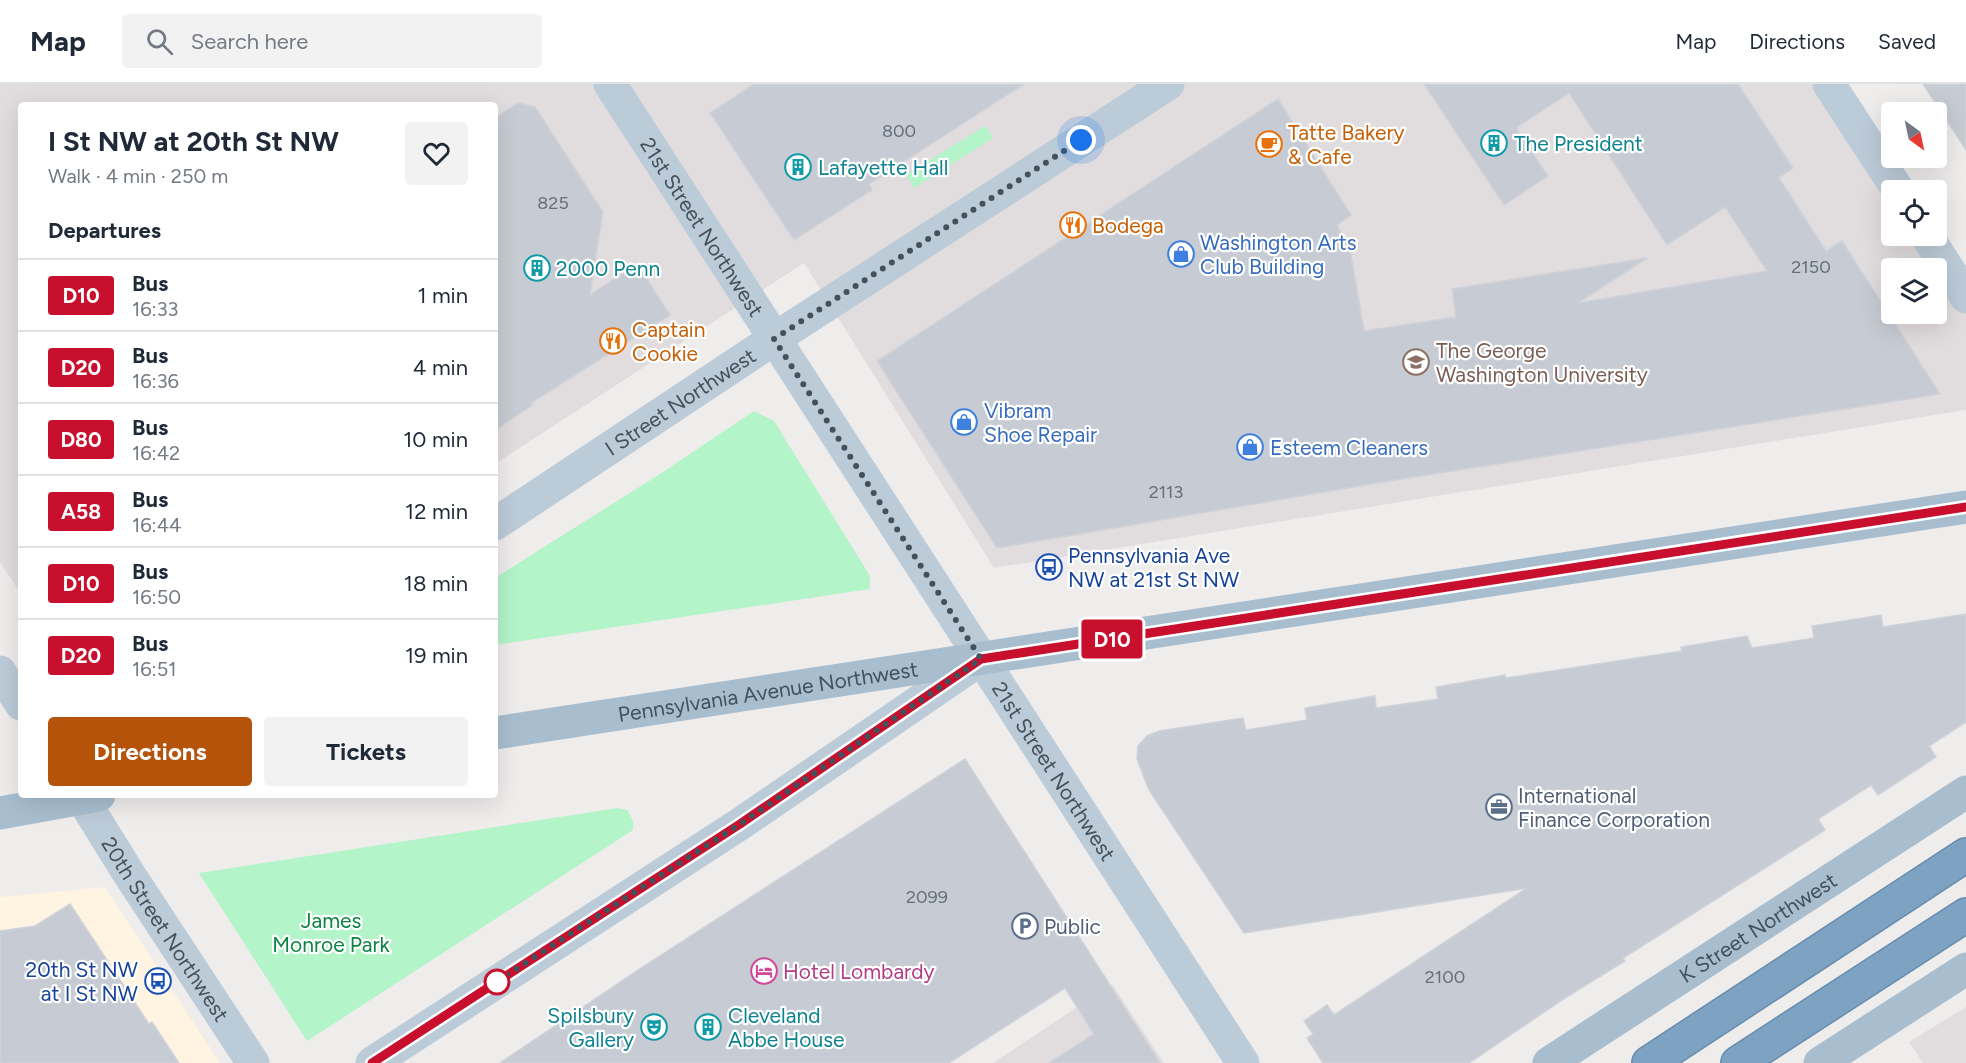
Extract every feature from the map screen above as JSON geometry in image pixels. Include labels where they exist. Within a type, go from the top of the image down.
[{"type":"highway","points":[[1649,1063],[1966,855]]},
{"type":"highway","points":[[1738,1063],[1966,915]]},
{"type":"main road","name":"Pennsylvania Avenue Northwest","points":[[498,733],[1966,507]]},
{"type":"main road","name":"K Street Northwest","points":[[1549,1063],[1966,792]]},
{"type":"main road","points":[[0,813],[77,798]]},
{"type":"main road","points":[[1820,1063],[1966,969]]},
{"type":"street","name":"21st Street Northwest","points":[[610,84],[1243,1063]]},
{"type":"street","name":"I Street Northwest","points":[[498,522],[774,339],[1168,84]]},
{"type":"street","points":[[1829,84],[1891,180]]},
{"type":"street","points":[[1933,246],[1966,297]]},
{"type":"street","points":[[372,1063],[740,824],[981,659]]},
{"type":"street","points":[[0,672],[18,699]]},
{"type":"street","name":"20th Street Northwest","points":[[88,798],[129,874],[253,1063]]},
{"type":"shaded area","name":"The George Washington University","points":[[0,84],[1829,84],[1886,180],[1881,180],[1881,246],[1933,246],[1941,258],[1881,258],[1881,324],[1947,324],[1947,267],[1966,297],[1966,410],[994,568],[804,263],[498,462],[498,102],[18,102],[18,589],[0,562]]},
{"type":"shaded area","points":[[105,887],[220,1063],[0,1063],[0,897]]},
{"type":"shaded area","points":[[1112,984],[1164,1063],[993,1063]]},
{"type":"shaded area","points":[[1966,1007],[1966,1063],[1923,1063],[1909,1042]]},
{"type":"green space","points":[[985,126],[993,138],[914,188],[906,175]]},
{"type":"green space","points":[[754,411],[774,421],[870,576],[870,589],[498,645],[498,576],[663,472]]},
{"type":"green space","name":"James Monroe Park","points":[[618,808],[627,810],[633,821],[633,830],[307,1041],[199,873]]},
{"type":"building","points":[[754,84],[1024,84],[869,184],[872,190],[794,240],[710,113]]},
{"type":"building","points":[[1424,84],[1738,84],[1793,168],[1779,178],[1826,251],[1842,241],[1881,302],[1881,324],[1895,324],[1940,394],[1389,481],[997,548],[877,361],[1278,99],[1351,215],[1337,225],[1350,249],[1364,331],[1456,317],[1452,289],[1647,258],[1578,303],[1767,271],[1725,207],[1667,245],[1569,93],[1516,128],[1548,176],[1504,205]]},
{"type":"building","points":[[1923,84],[1966,84],[1966,150],[1947,121],[1947,102],[1935,102]]},
{"type":"building","name":"2000 Penn","points":[[518,103],[535,107],[603,212],[590,295],[637,264],[670,315],[531,403],[533,405],[498,428],[498,116]]},
{"type":"building","name":"International Finance Corporation","points":[[1966,614],[1966,722],[1929,746],[1936,757],[1878,795],[1871,785],[1818,819],[1825,830],[1623,958],[1625,961],[1565,998],[1469,1063],[1323,1063],[1307,1038],[1313,1034],[1304,1021],[1327,1005],[1334,1015],[1527,888],[1244,933],[1149,790],[1137,759],[1138,746],[1147,736],[1159,731],[1243,718],[1246,730],[1307,720],[1305,708],[1375,696],[1376,708],[1438,699],[1436,687],[1505,675],[1506,678],[1682,651],[1681,647],[1747,636],[1752,648],[1814,638],[1812,626],[1881,615],[1883,627]]},
{"type":"building","points":[[965,759],[1160,1063],[1049,1063],[1094,1034],[1065,988],[949,1063],[500,1063],[641,968]]},
{"type":"building","points":[[70,904],[149,1024],[152,1022],[179,1063],[0,1063],[0,931],[35,926]]},
{"type":"bus line","name":"D10","points":[[372,1063],[740,824],[981,659],[1966,507]]},
{"type":"place","name":"The President","points":[[1494,143]]},
{"type":"place","name":"Tatte Bakery & Cafe","points":[[1269,144]]},
{"type":"place","name":"Lafayette Hall","points":[[798,167]]},
{"type":"place","name":"Bodega","points":[[1073,225]]},
{"type":"place","name":"Washington Arts Club Building","points":[[1181,254]]},
{"type":"place","name":"2000 Penn","points":[[537,268]]},
{"type":"place","name":"Captain Cookie","points":[[613,341]]},
{"type":"place","name":"The George Washington University","points":[[1416,362]]},
{"type":"place","name":"Vibram Shoe Repair","points":[[964,422]]},
{"type":"place","name":"Esteem Cleaners","points":[[1250,447]]},
{"type":"place","name":"Pennsylvania Ave NW at 21st St NW","points":[[1049,567]]},
{"type":"place","name":"International Finance Corporation","points":[[1499,807]]},
{"type":"place","name":"Public","points":[[1025,926]]},
{"type":"place","name":"Hotel Lombardy","points":[[764,971]]},
{"type":"place","name":"20th St NW at I St NW","points":[[158,981]]},
{"type":"place","name":"Spilsbury Gallery","points":[[654,1027]]},
{"type":"place","name":"Cleveland Abbe House","points":[[708,1027]]},
{"type":"route","points":[[497,982],[493,984],[740,824],[981,659],[774,339],[1081,140]]}]
